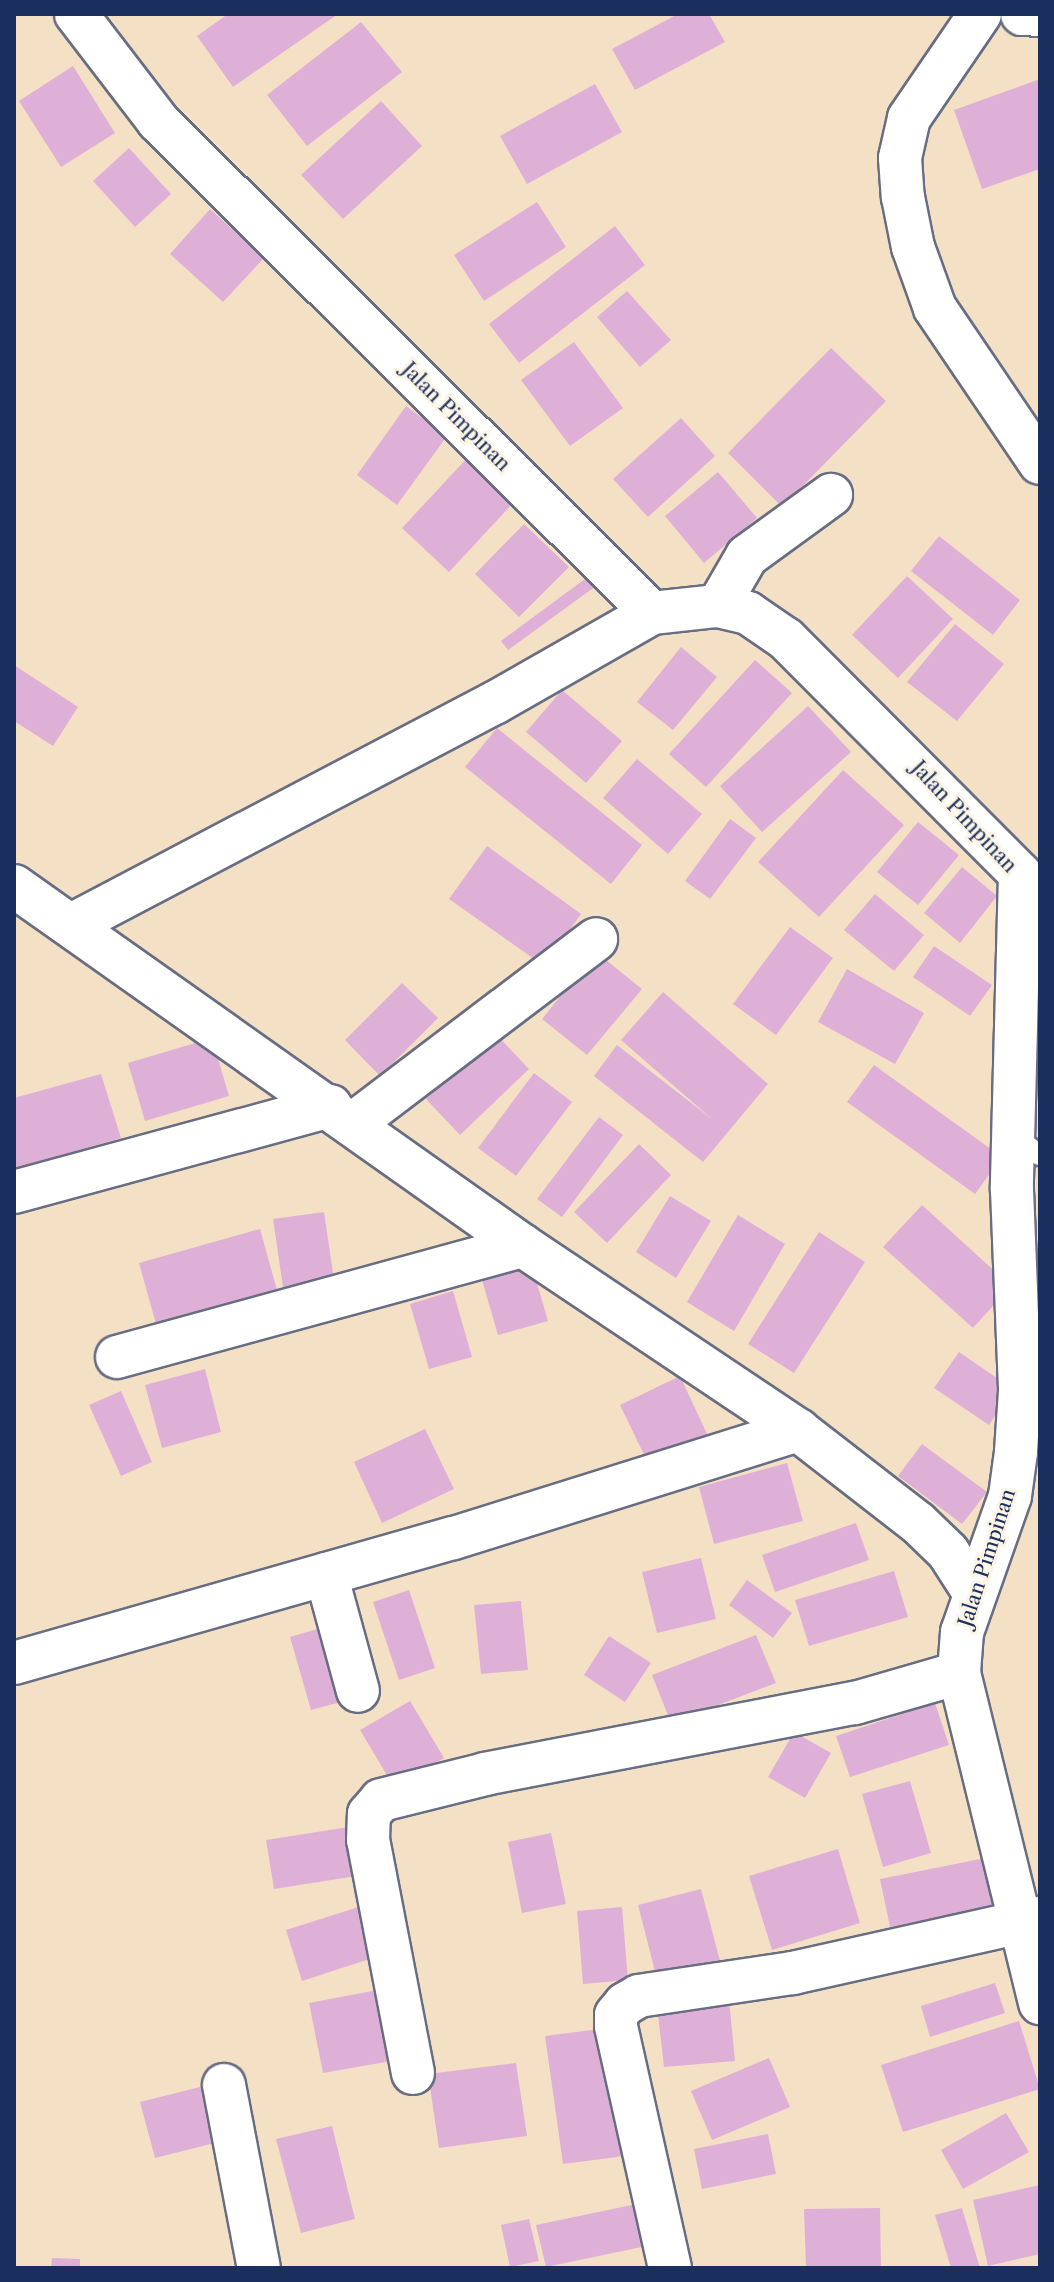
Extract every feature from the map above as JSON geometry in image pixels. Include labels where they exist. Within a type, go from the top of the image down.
[{"type":"street","name":"Jalan Pimpinan","points":[[76,14],[158,121],[652,613],[718,606],[748,613],[786,639],[1033,859],[1016,1452],[1010,1496],[973,1591],[959,1673],[1029,1920],[1040,2003]]},
{"type":"street","points":[[980,14],[909,118],[900,158],[903,197],[935,308],[1040,463]]},
{"type":"street","points":[[1022,14],[1040,15]]},
{"type":"street","points":[[718,606],[747,556],[831,495]]},
{"type":"street","points":[[73,924],[496,702],[652,613]]},
{"type":"street","points":[[14,886],[73,924],[523,1246],[798,1430],[918,1523],[948,1552],[973,1591]]},
{"type":"street","points":[[14,1192],[342,1115],[596,939]]},
{"type":"street","points":[[117,1357],[523,1246]]},
{"type":"street","points":[[14,1663],[326,1574],[798,1430]]},
{"type":"street","points":[[326,1574],[358,1691]]},
{"type":"street","points":[[413,2073],[368,1840],[369,1814],[381,1800],[500,1771],[855,1703],[959,1673]]},
{"type":"street","points":[[670,2268],[616,2026],[616,2015],[625,2004],[639,1996],[793,1973],[1029,1920]]},
{"type":"street","points":[[224,2085],[259,2268]]},
{"type":"building","points":[[228,14],[338,14],[233,87],[197,36]]},
{"type":"building","points":[[678,14],[709,14],[725,42],[635,90],[612,49]]},
{"type":"building","points":[[361,22],[402,72],[307,146],[267,95]]},
{"type":"building","points":[[73,66],[115,133],[61,167],[19,101]]},
{"type":"building","points":[[1040,79],[1040,169],[982,189],[954,110]]},
{"type":"building","points":[[595,84],[622,132],[527,184],[500,136]]},
{"type":"building","points":[[381,101],[422,146],[343,219],[301,175]]},
{"type":"building","points":[[129,148],[171,194],[135,227],[93,181]]},
{"type":"building","points":[[537,202],[566,247],[484,301],[454,255]]},
{"type":"building","points":[[210,209],[264,258],[223,302],[170,254]]},
{"type":"building","points":[[615,226],[645,265],[519,363],[489,324]]},
{"type":"building","points":[[627,291],[671,340],[640,367],[597,317]]},
{"type":"building","points":[[574,342],[623,408],[570,446],[521,380]]},
{"type":"building","points":[[831,348],[886,401],[782,507],[728,453]]},
{"type":"building","points":[[406,406],[447,436],[397,505],[357,475]]},
{"type":"building","points":[[681,418],[715,456],[648,517],[613,479]]},
{"type":"building","points":[[468,457],[515,501],[449,572],[402,528]]},
{"type":"building","points":[[718,472],[757,518],[704,563],[665,516]]},
{"type":"building","points":[[524,524],[569,567],[519,617],[475,574]]},
{"type":"building","points":[[939,536],[1020,600],[993,635],[911,571]]},
{"type":"building","points":[[589,576],[596,586],[508,650],[501,641]]},
{"type":"building","points":[[907,576],[953,619],[898,678],[852,635]]},
{"type":"building","points":[[955,624],[1004,664],[957,721],[907,682]]},
{"type":"building","points":[[681,647],[717,677],[673,730],[637,702]]},
{"type":"building","points":[[755,660],[792,693],[706,787],[669,754]]},
{"type":"building","points":[[14,665],[78,707],[53,746],[14,721]]},
{"type":"building","points":[[562,690],[622,741],[586,783],[526,732]]},
{"type":"building","points":[[808,706],[851,752],[762,832],[720,786]]},
{"type":"building","points":[[497,728],[642,845],[611,884],[465,767]]},
{"type":"building","points":[[637,759],[702,814],[668,854],[603,798]]},
{"type":"building","points":[[843,770],[904,825],[819,917],[758,862]]},
{"type":"building","points":[[730,819],[756,838],[710,899],[685,881]]},
{"type":"building","points":[[918,822],[959,855],[918,905],[877,872]]},
{"type":"building","points":[[487,846],[581,914],[544,966],[449,899]]},
{"type":"building","points":[[962,867],[997,896],[960,943],[924,913]]},
{"type":"building","points":[[875,894],[924,935],[894,971],[844,930]]},
{"type":"building","points":[[790,927],[833,958],[776,1035],[733,1004]]},
{"type":"building","points":[[934,946],[992,985],[970,1016],[913,977]]},
{"type":"building","points":[[596,952],[642,989],[587,1055],[542,1019]]},
{"type":"building","points":[[847,969],[924,1013],[895,1064],[818,1022]]},
{"type":"building","points":[[402,983],[438,1018],[380,1076],[345,1040]]},
{"type":"building","points":[[663,992],[768,1084],[703,1162],[594,1076],[617,1045],[713,1120],[621,1040]]},
{"type":"building","points":[[495,1033],[529,1069],[460,1135],[426,1099]]},
{"type":"building","points":[[212,1038],[229,1096],[145,1121],[128,1063]]},
{"type":"building","points":[[874,1065],[1002,1157],[975,1194],[847,1102]]},
{"type":"building","points":[[534,1073],[572,1102],[516,1176],[478,1148]]},
{"type":"building","points":[[101,1074],[121,1138],[14,1169],[14,1098]]},
{"type":"building","points":[[599,1117],[623,1135],[562,1217],[537,1199]]},
{"type":"building","points":[[639,1144],[671,1175],[607,1243],[574,1212]]},
{"type":"building","points":[[670,1196],[711,1221],[676,1278],[636,1252]]},
{"type":"building","points":[[922,1205],[1011,1286],[973,1328],[883,1247]]},
{"type":"building","points":[[324,1212],[335,1286],[284,1294],[273,1219]]},
{"type":"building","points":[[738,1215],[785,1244],[734,1331],[687,1302]]},
{"type":"building","points":[[260,1229],[277,1290],[156,1324],[139,1263]]},
{"type":"building","points":[[819,1232],[865,1262],[794,1373],[748,1344]]},
{"type":"building","points":[[532,1266],[548,1321],[498,1335],[482,1280]]},
{"type":"building","points":[[453,1291],[472,1357],[429,1369],[410,1304]]},
{"type":"building","points":[[959,1352],[1013,1389],[989,1425],[934,1388]]},
{"type":"building","points":[[205,1369],[221,1432],[162,1448],[145,1385]]},
{"type":"building","points":[[680,1376],[708,1436],[648,1463],[620,1405]]},
{"type":"building","points":[[121,1391],[152,1462],[121,1476],[89,1405]]},
{"type":"building","points":[[425,1429],[454,1489],[382,1523],[354,1462]]},
{"type":"building","points":[[922,1444],[987,1492],[962,1524],[898,1476]]},
{"type":"building","points":[[787,1463],[803,1521],[714,1544],[699,1487]]},
{"type":"building","points":[[856,1523],[869,1560],[775,1592],[762,1555]]},
{"type":"building","points":[[701,1558],[716,1619],[657,1633],[642,1572]]},
{"type":"building","points":[[894,1571],[908,1617],[809,1646],[795,1600]]},
{"type":"building","points":[[747,1580],[792,1613],[773,1638],[729,1605]]},
{"type":"building","points":[[409,1590],[435,1668],[399,1680],[373,1602]]},
{"type":"building","points":[[521,1601],[528,1670],[481,1674],[474,1605]]},
{"type":"building","points":[[331,1625],[352,1699],[311,1710],[290,1637]]},
{"type":"building","points":[[756,1635],[776,1683],[671,1723],[652,1675]]},
{"type":"building","points":[[609,1636],[651,1663],[625,1702],[584,1675]]},
{"type":"building","points":[[410,1701],[444,1758],[394,1787],[360,1730]]},
{"type":"building","points":[[935,1703],[949,1745],[850,1777],[836,1736]]},
{"type":"building","points":[[794,1732],[831,1753],[805,1798],[768,1777]]},
{"type":"building","points":[[910,1781],[931,1853],[883,1867],[862,1794]]},
{"type":"building","points":[[355,1826],[363,1875],[274,1889],[266,1840]]},
{"type":"building","points":[[551,1833],[566,1904],[522,1913],[508,1842]]},
{"type":"building","points":[[838,1849],[860,1923],[772,1950],[749,1876]]},
{"type":"building","points":[[985,1858],[995,1906],[890,1927],[880,1879]]},
{"type":"building","points":[[701,1889],[722,1968],[658,1983],[638,1905]]},
{"type":"building","points":[[368,1904],[385,1954],[302,1981],[286,1930]]},
{"type":"building","points":[[622,1907],[628,1980],[583,1984],[577,1911]]},
{"type":"building","points":[[995,1983],[1005,2013],[930,2037],[921,2006]]},
{"type":"building","points":[[383,1989],[397,2060],[323,2073],[309,2003]]},
{"type":"building","points":[[729,1999],[735,2061],[664,2067],[657,2006]]},
{"type":"building","points":[[1019,2021],[1040,2089],[903,2132],[881,2065]]},
{"type":"building","points":[[607,2028],[625,2156],[563,2164],[545,2036]]},
{"type":"building","points":[[769,2058],[790,2107],[712,2140],[691,2091]]},
{"type":"building","points":[[516,2063],[527,2136],[439,2148],[428,2074]]},
{"type":"building","points":[[212,2084],[227,2140],[155,2158],[140,2102]]},
{"type":"building","points":[[1006,2113],[1029,2152],[963,2189],[941,2150]]},
{"type":"building","points":[[332,2126],[355,2219],[301,2233],[276,2139]]},
{"type":"building","points":[[768,2134],[776,2174],[702,2189],[694,2149]]},
{"type":"building","points":[[1040,2185],[1040,2254],[988,2266],[973,2200]]},
{"type":"building","points":[[651,2201],[661,2243],[546,2267],[536,2225]]},
{"type":"building","points":[[880,2208],[881,2268],[806,2268],[804,2209]]},
{"type":"building","points":[[962,2208],[980,2268],[951,2268],[935,2215]]},
{"type":"building","points":[[529,2219],[539,2261],[510,2267],[501,2225]]},
{"type":"building","points":[[52,2258],[80,2259],[80,2268],[51,2268]]}]
